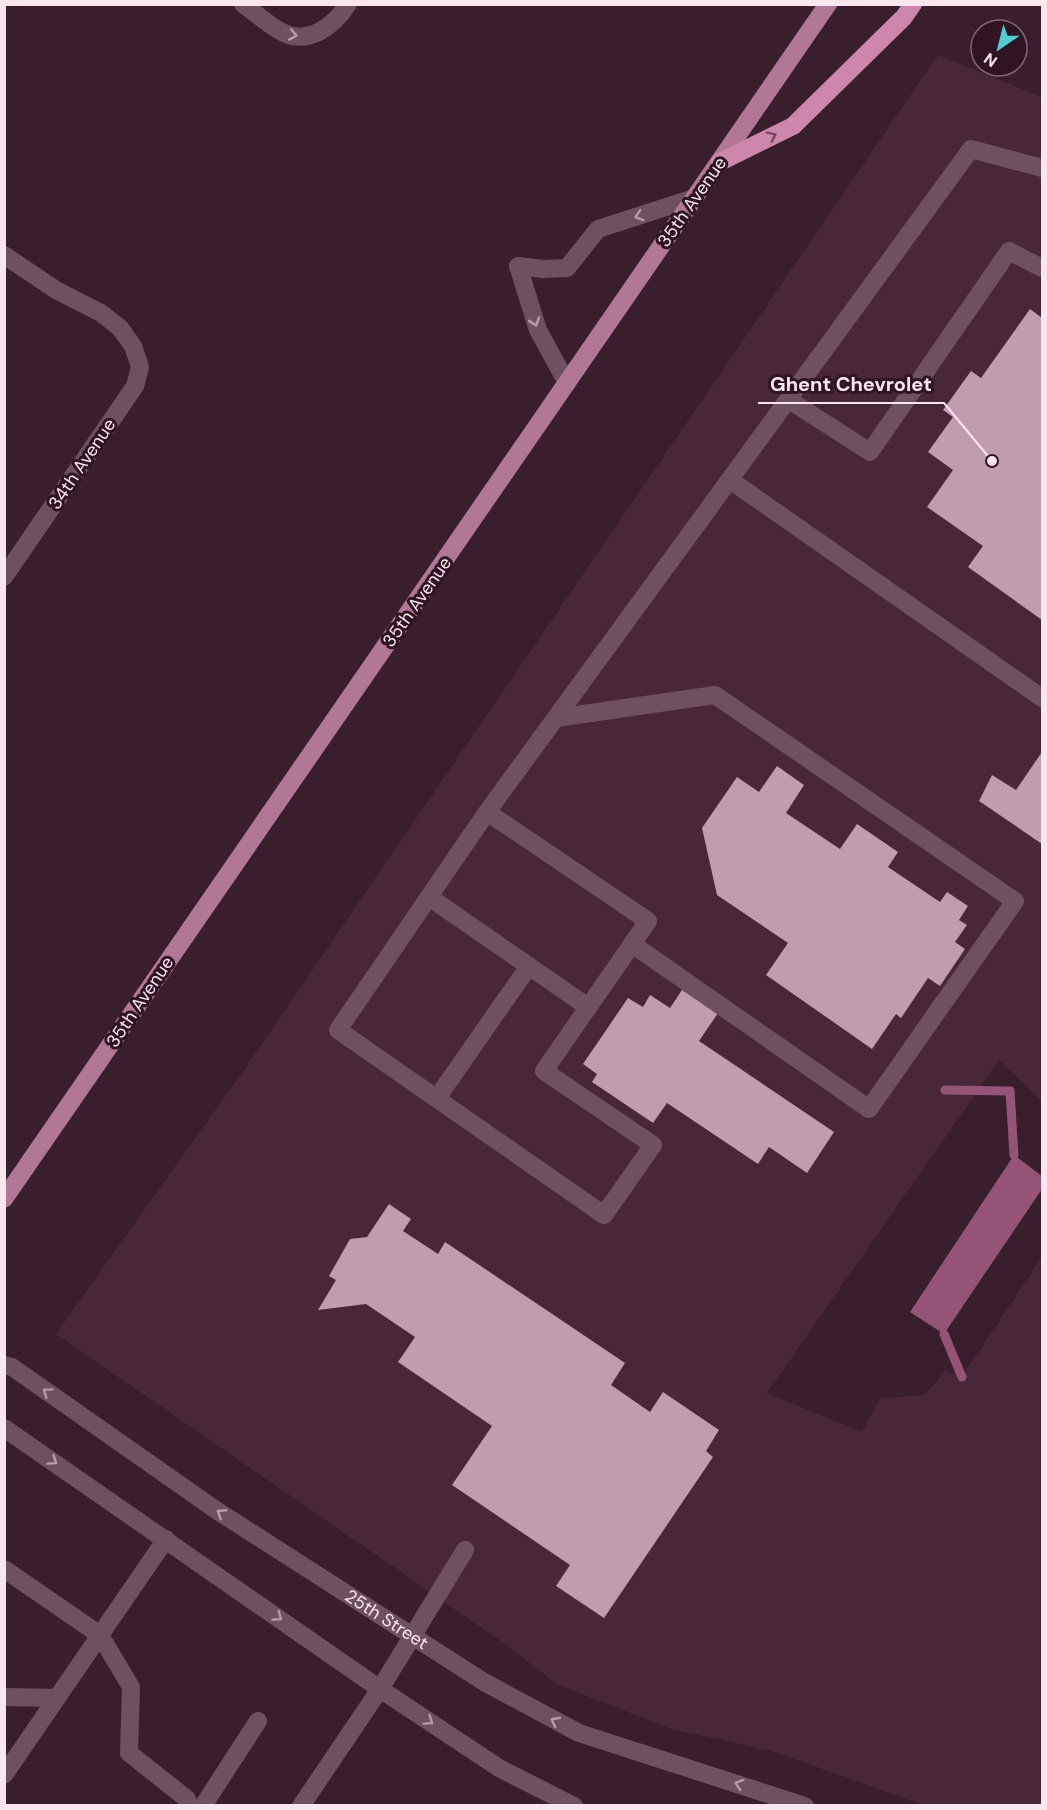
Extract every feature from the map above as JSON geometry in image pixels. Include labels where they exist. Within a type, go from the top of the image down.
[{"type":"highway","points":[[720,162],[793,126],[904,17],[913,4]]},
{"type":"main road","name":"35th Avenue","points":[[4,1199],[339,712],[505,476],[828,4]]},
{"type":"street","points":[[243,4],[283,33],[308,38],[328,26],[348,4]]},
{"type":"street","points":[[487,812],[648,921],[544,1071],[652,1145],[604,1215],[338,1030],[487,812],[971,149],[1042,168]]},
{"type":"street","points":[[567,383],[538,330],[518,266],[543,269],[567,268],[598,229],[694,198]]},
{"type":"street","points":[[789,400],[870,452],[1009,251],[1042,268]]},
{"type":"street","name":"34th Avenue","points":[[4,255],[56,290],[101,313],[120,328],[133,346],[140,367],[135,386],[4,577]]},
{"type":"street","points":[[730,480],[1042,698]]},
{"type":"street","points":[[556,718],[715,695],[1015,901],[869,1109],[632,944]]},
{"type":"street","points":[[429,897],[588,1007]]},
{"type":"street","points":[[437,1098],[529,966]]},
{"type":"street","name":"25th Street","points":[[4,1365],[12,1367],[216,1510],[484,1682],[579,1734],[805,1806]]},
{"type":"street","points":[[4,1428],[380,1689],[499,1768],[574,1806]]},
{"type":"street","points":[[4,1775],[166,1539]]},
{"type":"street","points":[[301,1806],[380,1689],[465,1550]]},
{"type":"street","points":[[4,1569],[100,1635],[131,1687],[129,1754],[187,1799],[189,1806]]},
{"type":"street","points":[[4,1697],[57,1698]]},
{"type":"street","points":[[203,1806],[258,1721]]},
{"type":"shaded area","points":[[938,55],[969,68],[969,78],[995,78],[1042,97],[1042,1101],[999,1060],[767,1393],[862,1432],[880,1398],[925,1395],[945,1371],[962,1377],[1042,1257],[1042,1805],[923,1805],[772,1751],[671,1729],[557,1684],[495,1637],[56,1334],[255,1054]]},
{"type":"shaded area","points":[[1014,1155],[1042,1176],[1042,1189],[944,1334],[910,1312]]},
{"type":"building","points":[[1030,309],[1042,318],[1042,620],[968,567],[983,546],[927,507],[953,470],[928,452],[953,417],[943,410],[971,371],[981,378]]},
{"type":"building","points":[[1042,752],[1042,844],[979,801],[992,775],[1016,790]]},
{"type":"building","points":[[777,766],[804,785],[786,813],[840,849],[857,824],[898,852],[888,867],[940,902],[947,892],[968,906],[959,920],[967,925],[955,942],[965,949],[940,986],[928,978],[901,1018],[896,1014],[872,1049],[766,975],[788,943],[717,895],[702,828],[737,777],[759,792]]},
{"type":"building","points":[[682,990],[718,1013],[699,1041],[834,1132],[807,1173],[769,1147],[758,1164],[667,1103],[653,1123],[592,1082],[597,1074],[583,1064],[628,998],[643,1007],[650,995],[670,1008]]},
{"type":"building","points":[[389,1204],[411,1219],[403,1231],[438,1254],[445,1242],[625,1363],[611,1385],[650,1412],[663,1392],[719,1430],[706,1451],[713,1457],[604,1618],[556,1586],[570,1565],[452,1485],[492,1426],[398,1362],[415,1337],[366,1304],[318,1310],[336,1280],[329,1276],[350,1239],[367,1237]]},
{"type":"waterway","points":[[945,1090],[1010,1091],[1014,1155]]},
{"type":"waterway","points":[[944,1334],[962,1377]]},
{"type":"place","name":"Ghent Chevrolet","points":[[992,461]]}]
